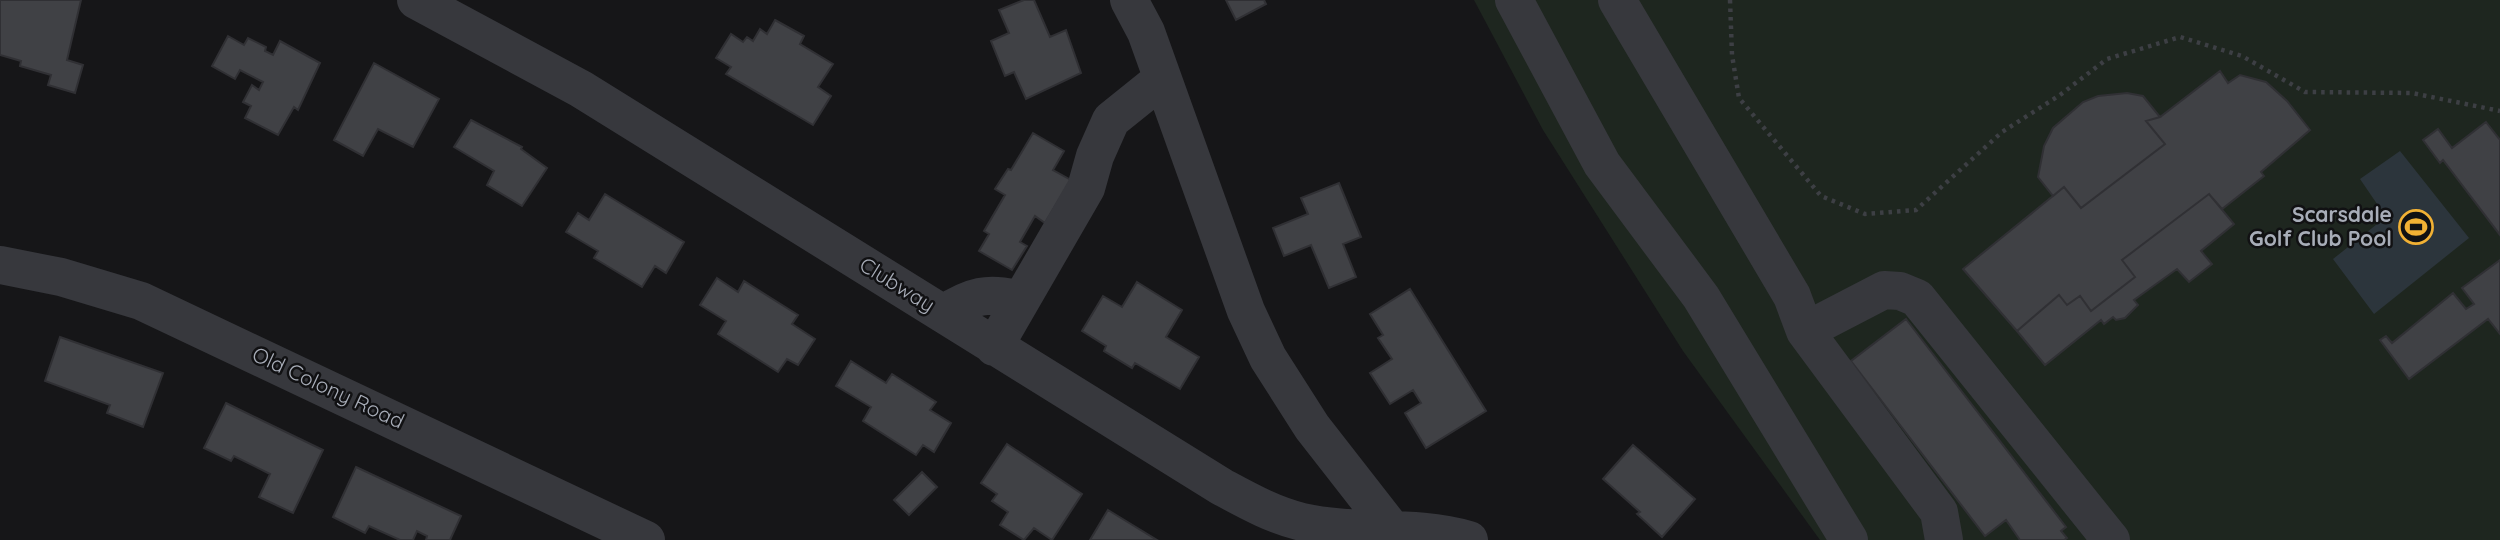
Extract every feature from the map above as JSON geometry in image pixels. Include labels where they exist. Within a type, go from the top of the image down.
[{"type":"street","name":"Clubway","points":[[416,0],[581,89],[1258,507],[1304,522],[1334,526],[1390,527],[1469,540]]},
{"type":"street","points":[[1129,0],[1146,32],[1246,311],[1268,358],[1312,427],[1390,527]]},
{"type":"street","points":[[1514,0],[1602,164],[1701,297],[1849,540]]},
{"type":"street","points":[[1617,0],[1792,296],[1805,331],[1939,512],[1944,540]]},
{"type":"street","points":[[994,346],[1086,188],[1095,156],[1111,120],[1162,79]]},
{"type":"street","name":"Old Colony Road","points":[[0,265],[100,287],[141,300],[646,540]]},
{"type":"street","points":[[1805,331],[1884,290],[1900,291],[1917,298],[2111,540]]},
{"type":"street","points":[[943,314],[993,292],[1020,300]]},
{"type":"path","points":[[1730,0],[1732,55],[1739,98],[1821,196],[1865,214],[1916,210],[2002,132],[2060,95],[2107,59],[2180,37],[2242,56],[2305,92],[2412,93],[2500,111]]},
{"type":"shaded area","points":[[1474,0],[2500,0],[2500,540],[1820,540],[1683,351],[1543,130]]},
{"type":"shaded area","name":"Scarsdale Golf Club Pool","points":[[2400,151],[2469,238],[2374,314],[2333,259],[2386,217],[2360,179]]},
{"type":"building","points":[[0,0],[81,0],[67,60],[83,65],[75,93],[48,85],[51,75],[20,66],[21,61],[0,55]]},
{"type":"building","points":[[1024,0],[1034,0],[1050,37],[1066,30],[1081,73],[1026,99],[1014,72],[1005,76],[991,41],[1009,33],[999,10]]},
{"type":"building","points":[[1226,0],[1264,0],[1266,4],[1236,20]]},
{"type":"building","points":[[775,20],[804,36],[800,44],[833,64],[818,87],[831,96],[813,125],[726,74],[731,67],[716,58],[731,34],[743,42],[747,37],[753,41],[760,29],[767,34]]},
{"type":"building","points":[[228,36],[244,45],[248,38],[266,47],[265,51],[273,55],[280,41],[320,63],[298,110],[294,107],[278,135],[245,118],[251,106],[243,102],[252,85],[259,90],[263,82],[240,70],[235,79],[212,66]]},
{"type":"building","points":[[374,63],[439,99],[413,147],[378,129],[363,156],[334,140]]},
{"type":"building","points":[[2220,71],[2228,83],[2240,75],[2266,82],[2287,101],[2310,130],[2261,172],[2264,176],[2222,209],[2209,194],[2122,260],[2135,277],[2091,311],[2080,296],[2067,305],[2059,295],[2017,331],[1963,269],[2064,187],[2081,208],[2165,144],[2146,121],[2160,117]]},
{"type":"building","points":[[2127,93],[2143,96],[2160,117],[2146,121],[2165,144],[2081,208],[2064,187],[2053,196],[2038,177],[2044,146],[2053,128],[2083,102],[2098,96]]},
{"type":"building","points":[[471,120],[522,147],[521,149],[547,168],[522,206],[487,185],[494,171],[454,147]]},
{"type":"building","points":[[2486,122],[2500,140],[2500,235],[2443,160],[2440,163],[2423,140],[2438,129],[2452,148]]},
{"type":"building","points":[[1033,133],[1064,151],[1053,170],[1071,180],[1045,223],[1035,216],[1020,242],[1027,246],[1012,270],[979,251],[989,234],[984,231],[1005,195],[995,189],[1008,169],[1011,170]]},
{"type":"building","points":[[1339,183],[1361,237],[1343,244],[1356,277],[1329,288],[1311,245],[1284,256],[1273,228],[1308,214],[1301,198]]},
{"type":"building","points":[[605,194],[684,242],[666,273],[655,266],[642,287],[594,258],[598,251],[566,232],[578,213],[589,220]]},
{"type":"building","points":[[2209,194],[2234,224],[2201,251],[2212,264],[2189,282],[2177,269],[2134,300],[2138,305],[2125,318],[2116,320],[2113,317],[2104,324],[2101,320],[2045,365],[2017,331],[2059,295],[2067,305],[2080,296],[2091,311],[2135,277],[2122,260]]},
{"type":"building","points":[[2500,260],[2500,334],[2488,319],[2409,379],[2380,340],[2386,336],[2392,343],[2453,293],[2466,309],[2474,304],[2462,288]]},
{"type":"building","points":[[717,278],[738,292],[744,281],[798,315],[792,324],[815,339],[798,365],[787,359],[778,372],[718,334],[726,321],[700,305]]},
{"type":"building","points":[[1137,282],[1182,310],[1166,337],[1199,357],[1180,389],[1135,363],[1132,368],[1104,351],[1106,346],[1082,331],[1103,296],[1122,307]]},
{"type":"building","points":[[1410,289],[1486,411],[1426,448],[1405,413],[1421,403],[1413,390],[1390,404],[1370,373],[1392,359],[1378,338],[1383,335],[1370,314]]},
{"type":"building","points":[[1906,319],[2066,527],[2061,531],[2067,538],[2020,540],[2006,520],[1985,536],[1851,361]]},
{"type":"building","points":[[60,337],[163,373],[143,427],[107,413],[110,405],[45,381]]},
{"type":"building","points":[[851,361],[886,383],[892,374],[936,402],[930,410],[951,423],[934,452],[923,445],[916,455],[863,421],[871,407],[836,386]]},
{"type":"building","points":[[226,403],[323,450],[293,513],[259,497],[270,474],[234,456],[231,461],[204,448]]},
{"type":"building","points":[[1007,444],[1082,494],[1052,540],[1034,528],[1024,540],[1000,525],[1008,512],[992,501],[997,494],[981,483]]},
{"type":"building","points":[[1633,445],[1695,499],[1662,537],[1637,514],[1640,512],[1603,479]]},
{"type":"building","points":[[356,467],[461,516],[450,540],[426,540],[427,536],[417,531],[413,540],[400,540],[369,526],[365,533],[333,517]]},
{"type":"building","points":[[922,472],[937,487],[909,515],[894,500]]},
{"type":"building","points":[[1108,510],[1157,540],[1090,540]]},
{"type":"place","name":"Scarsdale Golf Club Pool","points":[[2416,227]]}]
